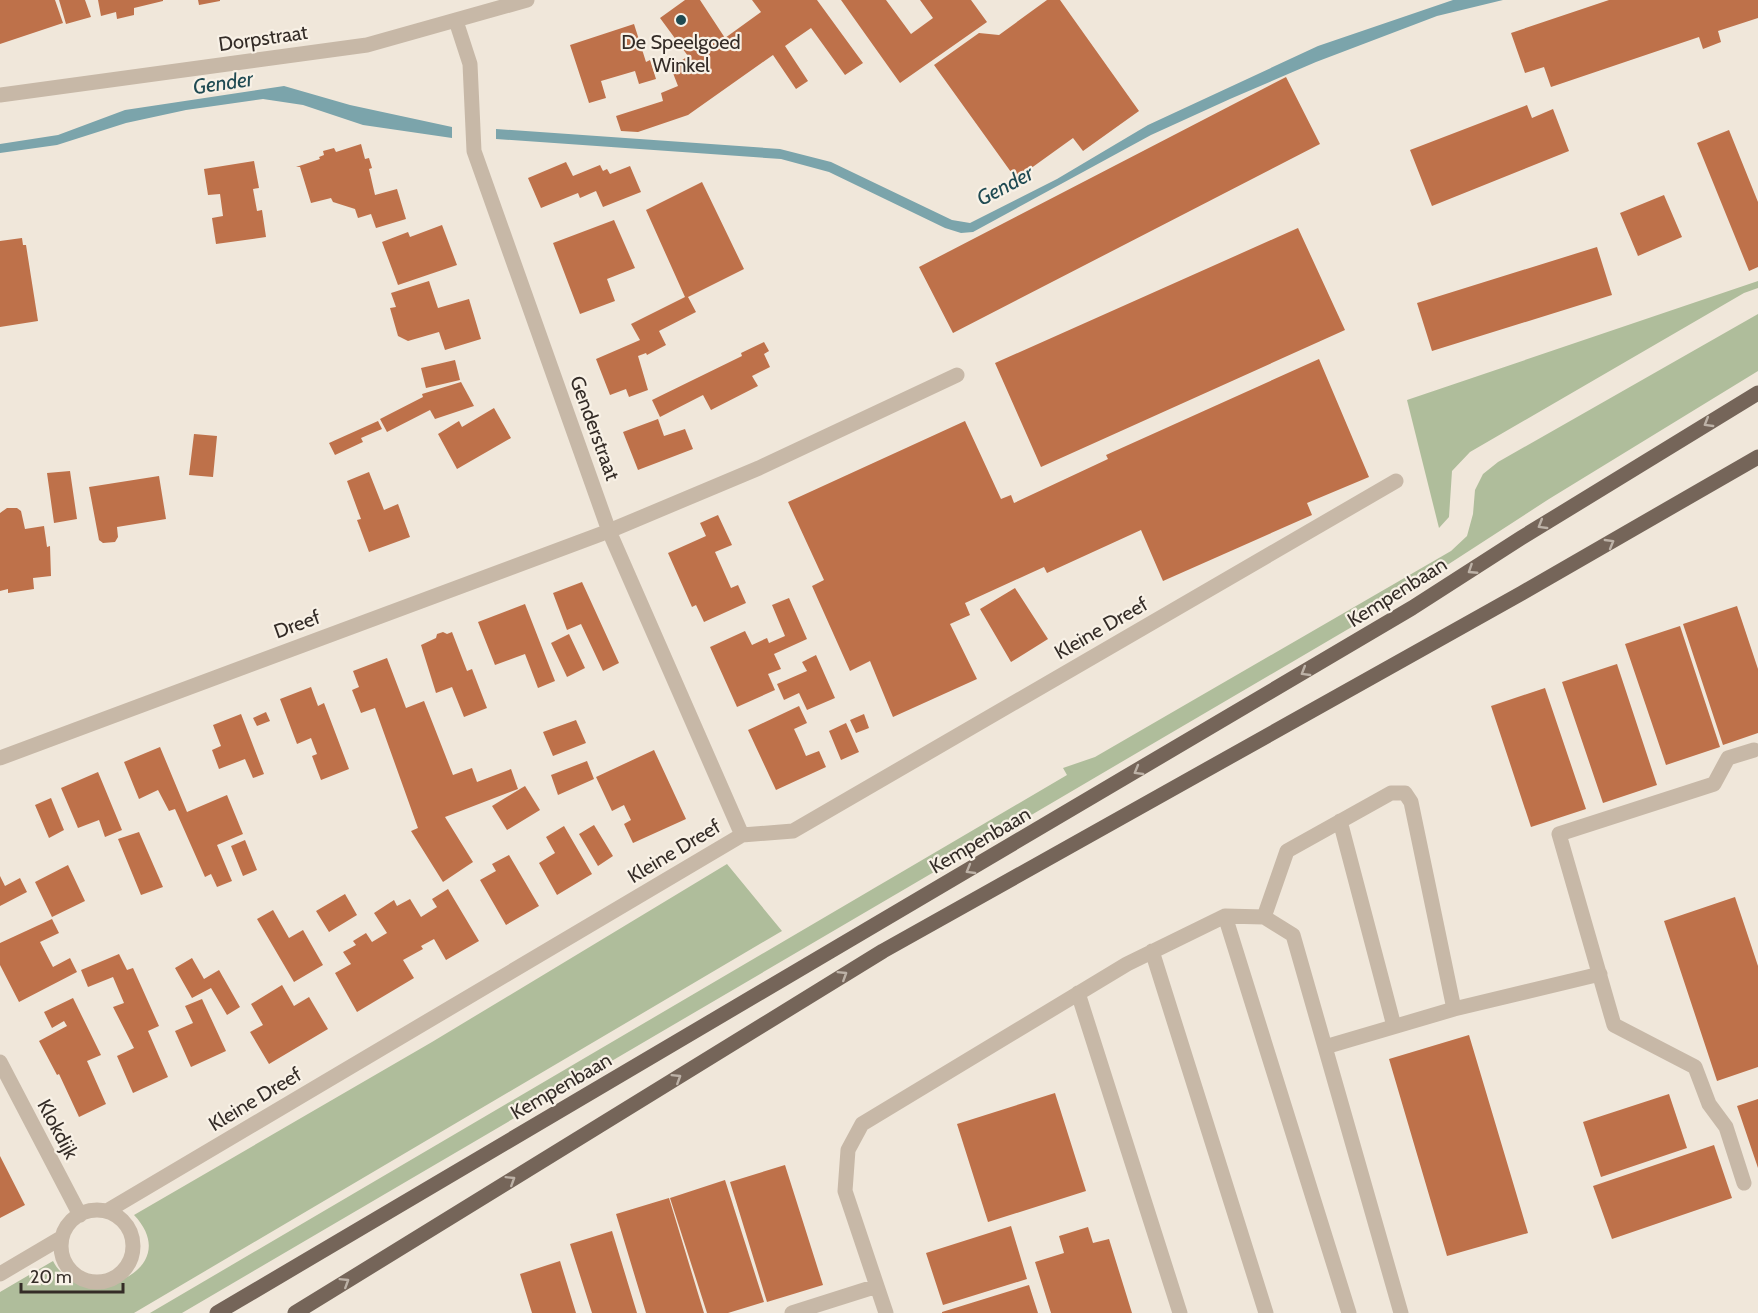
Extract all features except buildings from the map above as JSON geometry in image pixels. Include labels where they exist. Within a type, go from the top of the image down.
[{"type":"main road","name":"Kempenbaan","points":[[217,1313],[1412,608],[1521,538],[1758,393]]},
{"type":"main road","points":[[295,1313],[883,951],[1522,593],[1758,457]]},
{"type":"street","name":"Dorpstraat","points":[[0,95],[367,45],[527,0]]},
{"type":"street","name":"Genderstraat","points":[[456,21],[470,64],[474,151],[609,531],[742,836]]},
{"type":"street","name":"Dreef","points":[[0,758],[609,531],[759,468],[957,375]]},
{"type":"street","name":"Kleine Dreef","points":[[80,1215],[95,1210],[107,1211],[742,836],[793,831],[1396,481]]},
{"type":"street","points":[[1744,1183],[1726,1127],[1709,1104],[1695,1066],[1614,1025],[1558,834],[1714,784],[1728,758],[1754,750]]},
{"type":"street","points":[[1263,917],[1287,851],[1391,793],[1405,793],[1411,802],[1454,1010]]},
{"type":"street","points":[[1340,821],[1394,1026]]},
{"type":"street","points":[[1225,916],[1348,1313]]},
{"type":"street","points":[[886,1313],[845,1191],[848,1150],[862,1124],[1078,993],[1152,951],[1225,916],[1263,917],[1293,935],[1401,1313]]},
{"type":"street","points":[[1152,951],[1266,1313]]},
{"type":"street","points":[[1325,1047],[1454,1010],[1600,974]]},
{"type":"street","points":[[1078,993],[1180,1313]]},
{"type":"street","name":"Klokdijk","points":[[0,1062],[80,1215]]},
{"type":"street","points":[[80,1215],[66,1227],[61,1238],[60,1251],[71,1273],[94,1283],[106,1282],[127,1268],[134,1246],[126,1224],[107,1211]]},
{"type":"street","points":[[0,1274],[61,1238]]},
{"type":"street","points":[[792,1313],[877,1286]]},
{"type":"green space","points":[[1758,281],[1758,288],[1744,293],[1470,452],[1452,471],[1449,517],[1439,528],[1407,400]]},
{"type":"green space","points":[[1758,314],[1758,371],[1549,499],[1350,628],[182,1313],[150,1313],[1067,775],[1063,768],[1095,757],[1451,551],[1467,536],[1473,514],[1475,490],[1483,474],[1498,462]]},
{"type":"green space","points":[[727,864],[782,931],[134,1313],[0,1313],[0,1292],[53,1261],[66,1276],[84,1284],[104,1284],[124,1279],[139,1268],[148,1254],[147,1235],[134,1215],[432,1042]]},
{"type":"water","points":[[1453,0],[1503,0],[1437,16],[1316,62],[1230,99],[1151,135],[973,232],[961,233],[945,228],[829,172],[781,159],[496,139],[496,129],[780,149],[831,162],[952,220],[970,223],[1057,179],[1148,125],[1318,46]]},
{"type":"water","points":[[284,86],[350,105],[452,127],[452,138],[363,125],[303,105],[263,99],[186,110],[126,123],[57,145],[0,153],[0,144],[58,135],[125,110]]},
{"type":"place","name":"De Speelgoed Winkel","points":[[681,20]]},
{"type":"water label","name":"Gender","points":[[223,83]]},
{"type":"water label","name":"Gender","points":[[1005,186]]}]
